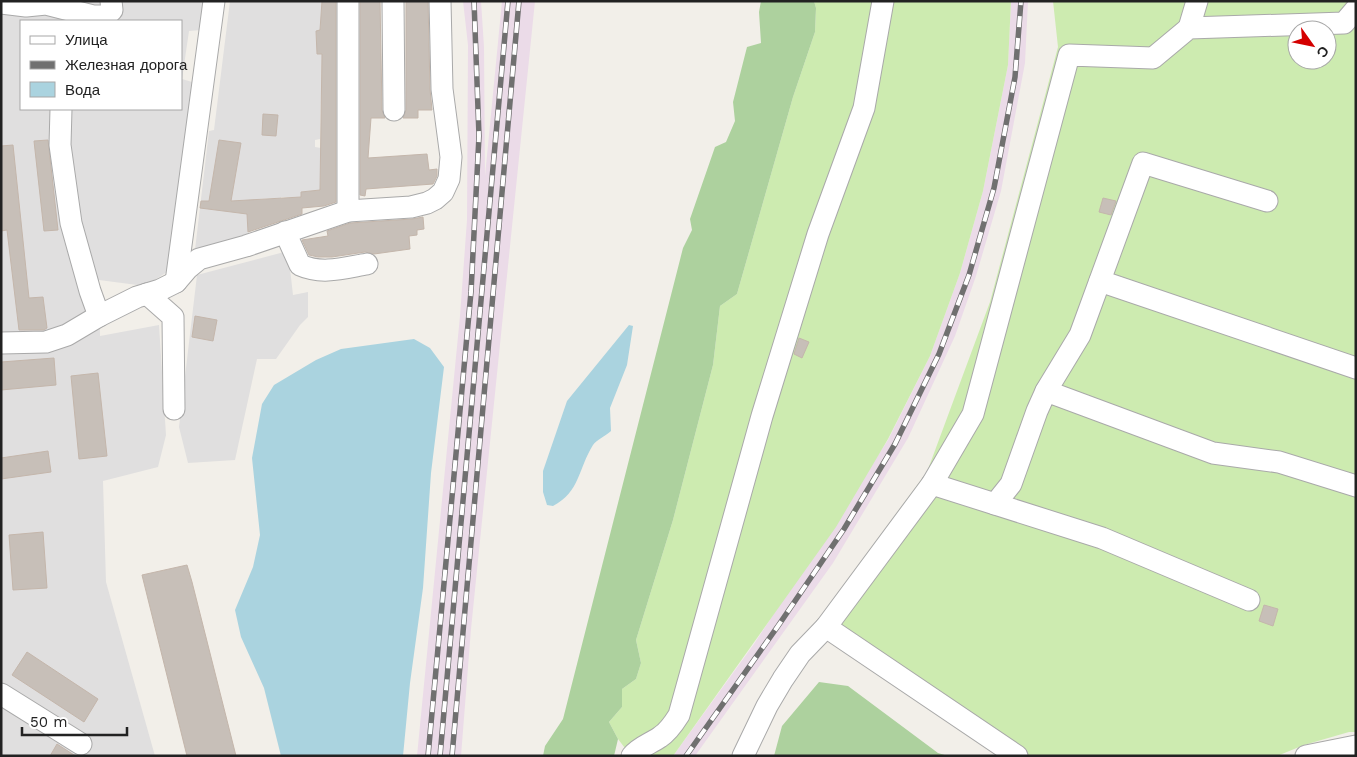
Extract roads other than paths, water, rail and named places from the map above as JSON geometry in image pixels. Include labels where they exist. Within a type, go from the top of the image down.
[{"type":"street","points":[[1,3],[26,6],[48,12],[106,16],[112,10],[111,1]]},
{"type":"street","points":[[176,282],[214,1]]},
{"type":"street","points":[[348,1],[348,211]]},
{"type":"street","points":[[393,1],[394,110]]},
{"type":"street","points":[[1,343],[46,342],[67,335],[99,316],[176,282],[199,259],[246,246],[348,211],[411,207],[435,199],[443,192],[449,179],[450,157],[442,89],[440,1]]},
{"type":"street","points":[[632,756],[636,750],[661,737],[672,726],[679,715],[762,416],[818,234],[864,108],[883,1]]},
{"type":"street","points":[[743,756],[767,706],[783,679],[800,654],[826,627],[932,484],[973,414],[1069,55],[1153,58],[1189,28],[1197,1]]},
{"type":"street","points":[[1189,28],[1344,23],[1356,8]]},
{"type":"street","points":[[62,110],[60,145],[71,223],[99,316]]},
{"type":"street","points":[[995,504],[1011,484],[1046,391],[1080,335],[1143,163],[1267,200]]},
{"type":"street","points":[[286,232],[300,265],[310,269],[326,271],[367,264]]},
{"type":"street","points":[[1100,281],[1356,368]]},
{"type":"street","points":[[147,294],[173,317],[174,409]]},
{"type":"street","points":[[1046,391],[1213,453],[1279,462],[1356,486]]},
{"type":"street","points":[[932,484],[1102,538],[1249,600]]},
{"type":"street","points":[[826,627],[1017,756]]},
{"type":"street","points":[[1,694],[80,744]]},
{"type":"street","points":[[1306,756],[1356,746]]},
{"type":"water","points":[[629,325],[633,326],[627,365],[610,408],[611,431],[593,445],[569,494],[553,506],[547,505],[543,492],[543,471],[567,401]]},
{"type":"water","points":[[414,339],[430,348],[444,367],[431,473],[423,588],[410,683],[403,756],[281,756],[264,688],[241,637],[235,610],[253,567],[260,535],[252,458],[262,404],[274,385],[316,360],[341,349]]},
{"type":"railway","points":[[428,756],[471,292],[479,136],[474,1]]},
{"type":"railway","points":[[440,756],[508,1]]},
{"type":"railway","points":[[452,756],[519,1]]},
{"type":"railway","points":[[686,756],[844,529],[895,444],[939,354],[969,275],[994,188],[1015,77],[1021,1]]}]
